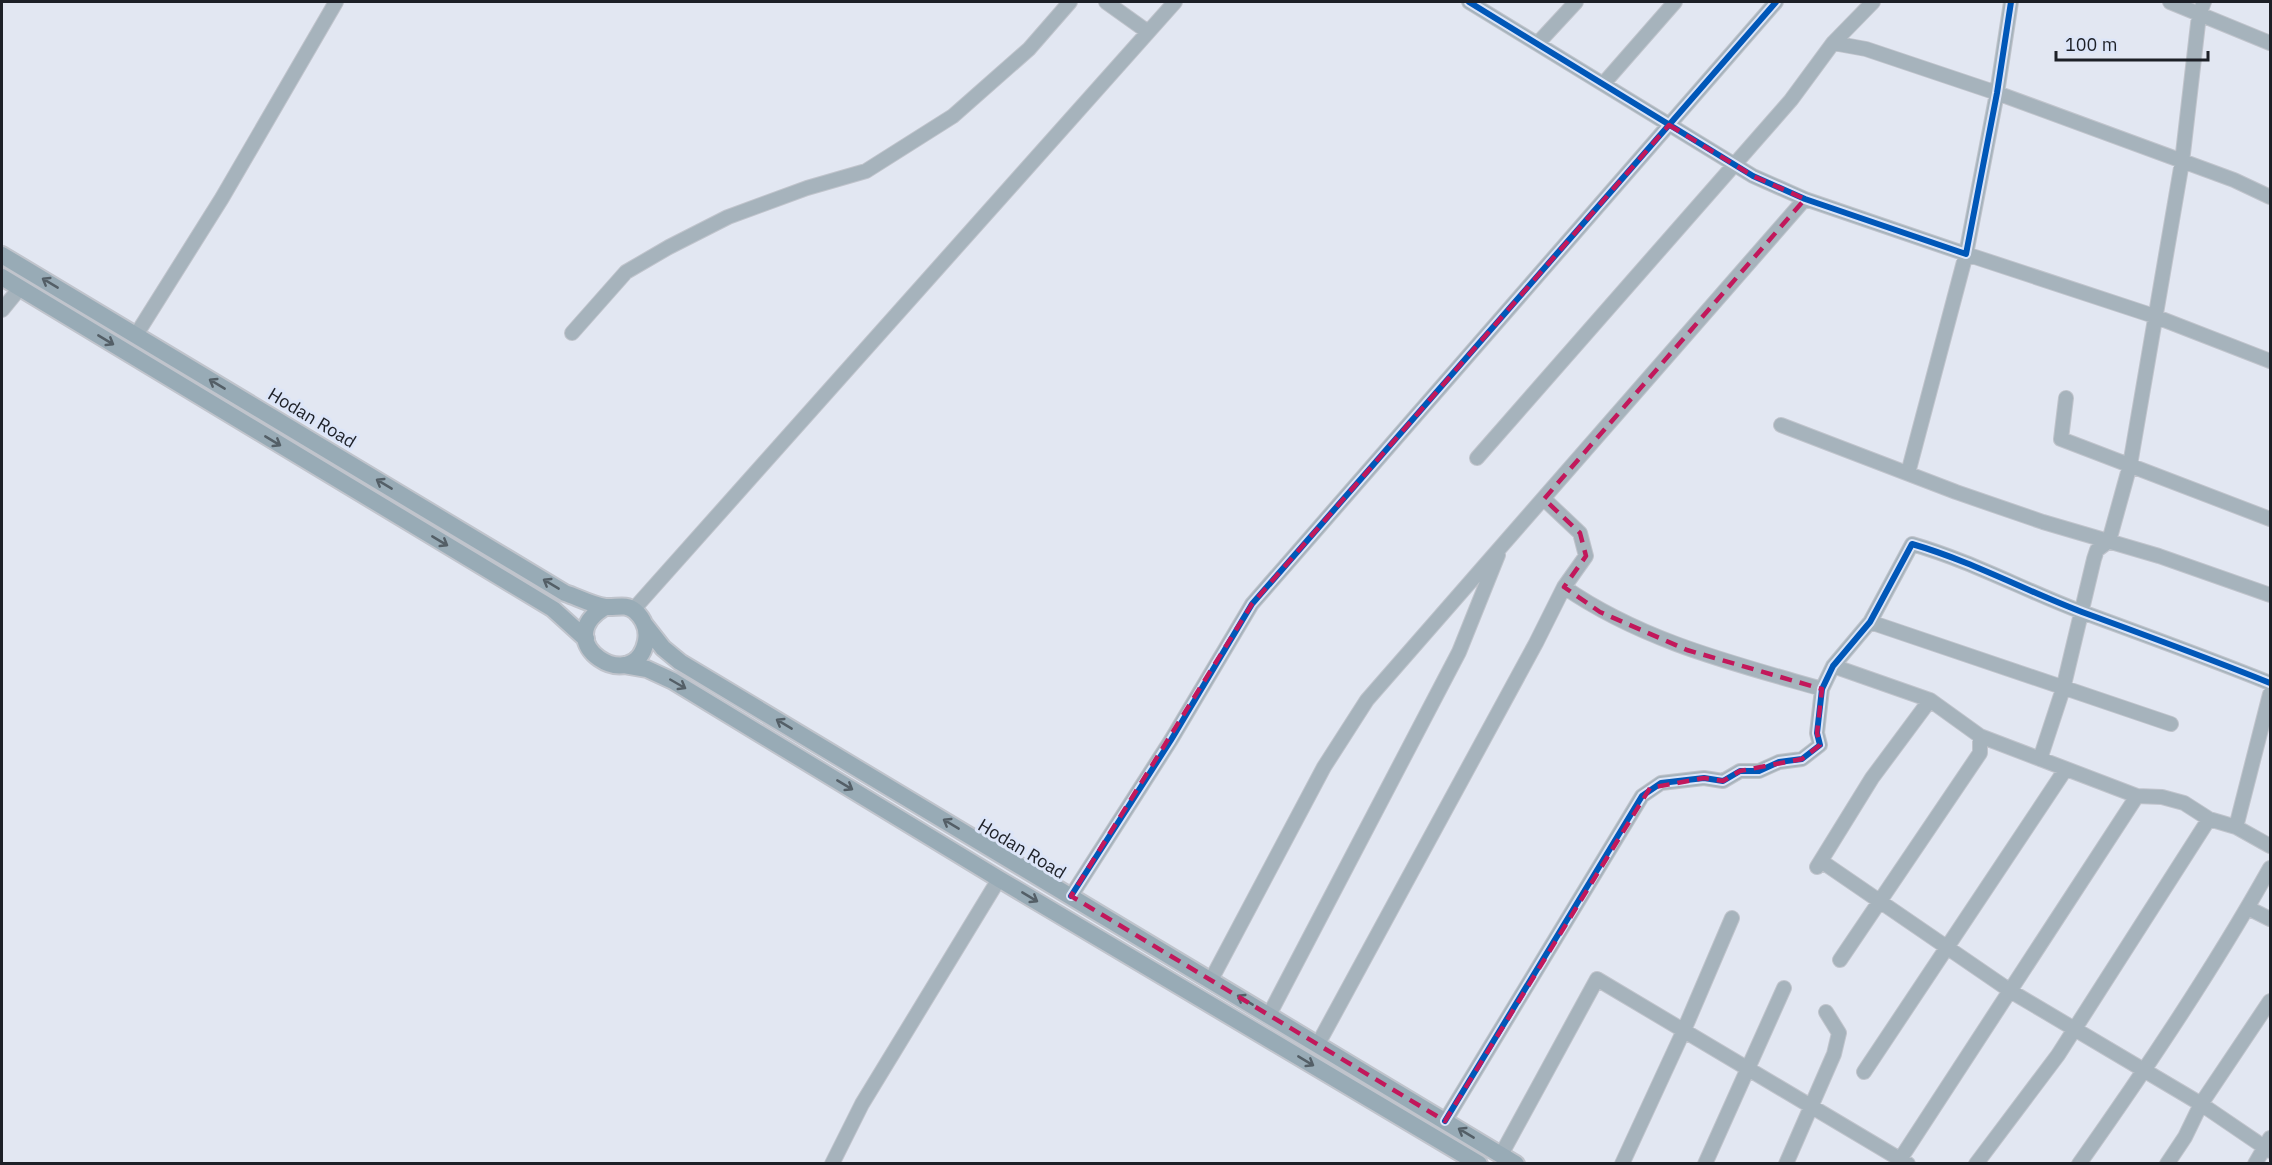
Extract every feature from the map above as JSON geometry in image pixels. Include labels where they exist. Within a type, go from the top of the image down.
[{"type":"main road","name":"Hodan Road","points":[[2,255],[565,592],[605,607],[625,605],[633,609],[663,648],[680,662],[1508,1159]]},
{"type":"main road","name":"Hodan Road","points":[[2,277],[553,609],[586,639],[595,657],[614,666],[624,665],[647,669],[673,681],[999,879],[1479,1164]]},
{"type":"main road","points":[[586,639],[590,619],[605,607]]},
{"type":"main road","points":[[624,665],[641,653],[646,644],[645,625]]},
{"type":"street","points":[[136,335],[222,198],[336,2]]},
{"type":"street","points":[[572,333],[626,272],[669,247],[728,217],[807,188],[866,171],[952,116],[1029,49],[1070,2]]},
{"type":"street","points":[[1106,2],[1148,32]]},
{"type":"street","points":[[633,609],[1175,2]]},
{"type":"street","points":[[1469,2],[1753,176],[1805,198],[2154,316],[2271,361]]},
{"type":"street","points":[[1538,43],[1576,2]]},
{"type":"street","points":[[1604,83],[1675,2]]},
{"type":"street","points":[[1071,896],[1170,740],[1252,604],[1776,2]]},
{"type":"street","points":[[1476,458],[1791,100],[1833,43],[1873,2]]},
{"type":"street","points":[[1908,473],[1966,254],[1997,93],[2011,2]]},
{"type":"street","points":[[2170,2],[2271,43]]},
{"type":"street","points":[[2040,759],[2063,689],[2096,554],[2109,541],[2130,465],[2182,162],[2199,15],[2204,2]]},
{"type":"street","points":[[1833,43],[1866,49],[1997,93],[2234,180],[2271,197]]},
{"type":"street","points":[[1211,980],[1324,767],[1367,700],[1805,198]]},
{"type":"street","points":[[2,310],[20,288]]},
{"type":"street","points":[[2066,398],[2061,439],[2271,519]]},
{"type":"street","points":[[1781,425],[2043,522],[2109,541],[2271,595]]},
{"type":"street","points":[[1318,1044],[1536,644],[1564,587],[1586,556],[1580,533],[1544,499]]},
{"type":"street","points":[[1445,1121],[1642,796],[1661,783],[1704,778],[1723,781],[1740,771],[1759,771],[1779,762],[1802,759],[1820,745],[1816,733],[1822,689],[1833,666],[1870,622],[1912,544],[1977,567],[2081,611],[2271,683]]},
{"type":"street","points":[[1269,1015],[1459,652],[1501,547]]},
{"type":"street","points":[[1564,587],[1600,612],[1686,650],[1822,689]]},
{"type":"street","points":[[1870,622],[2171,724]]},
{"type":"street","points":[[1833,666],[1930,700],[1980,736],[2138,796],[2162,797],[2184,804],[2210,819],[2236,827],[2271,846]]},
{"type":"street","points":[[2236,827],[2271,694]]},
{"type":"street","points":[[1930,700],[1872,778],[1818,865],[1879,899],[1947,949],[2012,992],[2269,1145],[2254,1164]]},
{"type":"street","points":[[1840,960],[1879,899],[1980,753],[1980,736]]},
{"type":"street","points":[[1864,1072],[2065,770]]},
{"type":"street","points":[[1508,1159],[1597,979],[1902,1162],[2138,796]]},
{"type":"street","points":[[1976,1164],[2074,1030],[2210,819]]},
{"type":"street","points":[[2079,1164],[2200,988],[2271,868]]},
{"type":"street","points":[[832,1164],[862,1104],[999,879]]},
{"type":"street","points":[[2248,908],[2271,919]]},
{"type":"street","points":[[1622,1164],[1684,1030],[1732,918]]},
{"type":"street","points":[[1705,1164],[1784,988]]},
{"type":"street","points":[[2167,1164],[2185,1137],[2201,1104],[2271,1001]]},
{"type":"street","points":[[1786,1164],[1834,1054],[1839,1033],[1826,1012]]},
{"type":"highlighted area","points":[[1669,125],[1753,176],[1805,199],[1544,499],[1580,533],[1586,556],[1564,587],[1600,612],[1687,650],[1822,689],[1817,733],[1820,745],[1802,759],[1740,771],[1723,781],[1704,778],[1650,788],[1445,1121],[1071,896],[1252,604]]},
{"type":"cycle path","points":[[1469,2],[1753,176],[1805,199],[1966,254],[1997,93],[2011,2]]},
{"type":"cycle path","points":[[1071,896],[1171,740],[1252,604],[1776,2]]},
{"type":"cycle path","points":[[1445,1121],[1642,796],[1661,783],[1704,778],[1723,781],[1740,771],[1759,771],[1779,762],[1802,759],[1820,745],[1817,733],[1822,689],[1833,666],[1870,622],[1912,544],[1976,567],[2082,612],[2270,683]]}]
